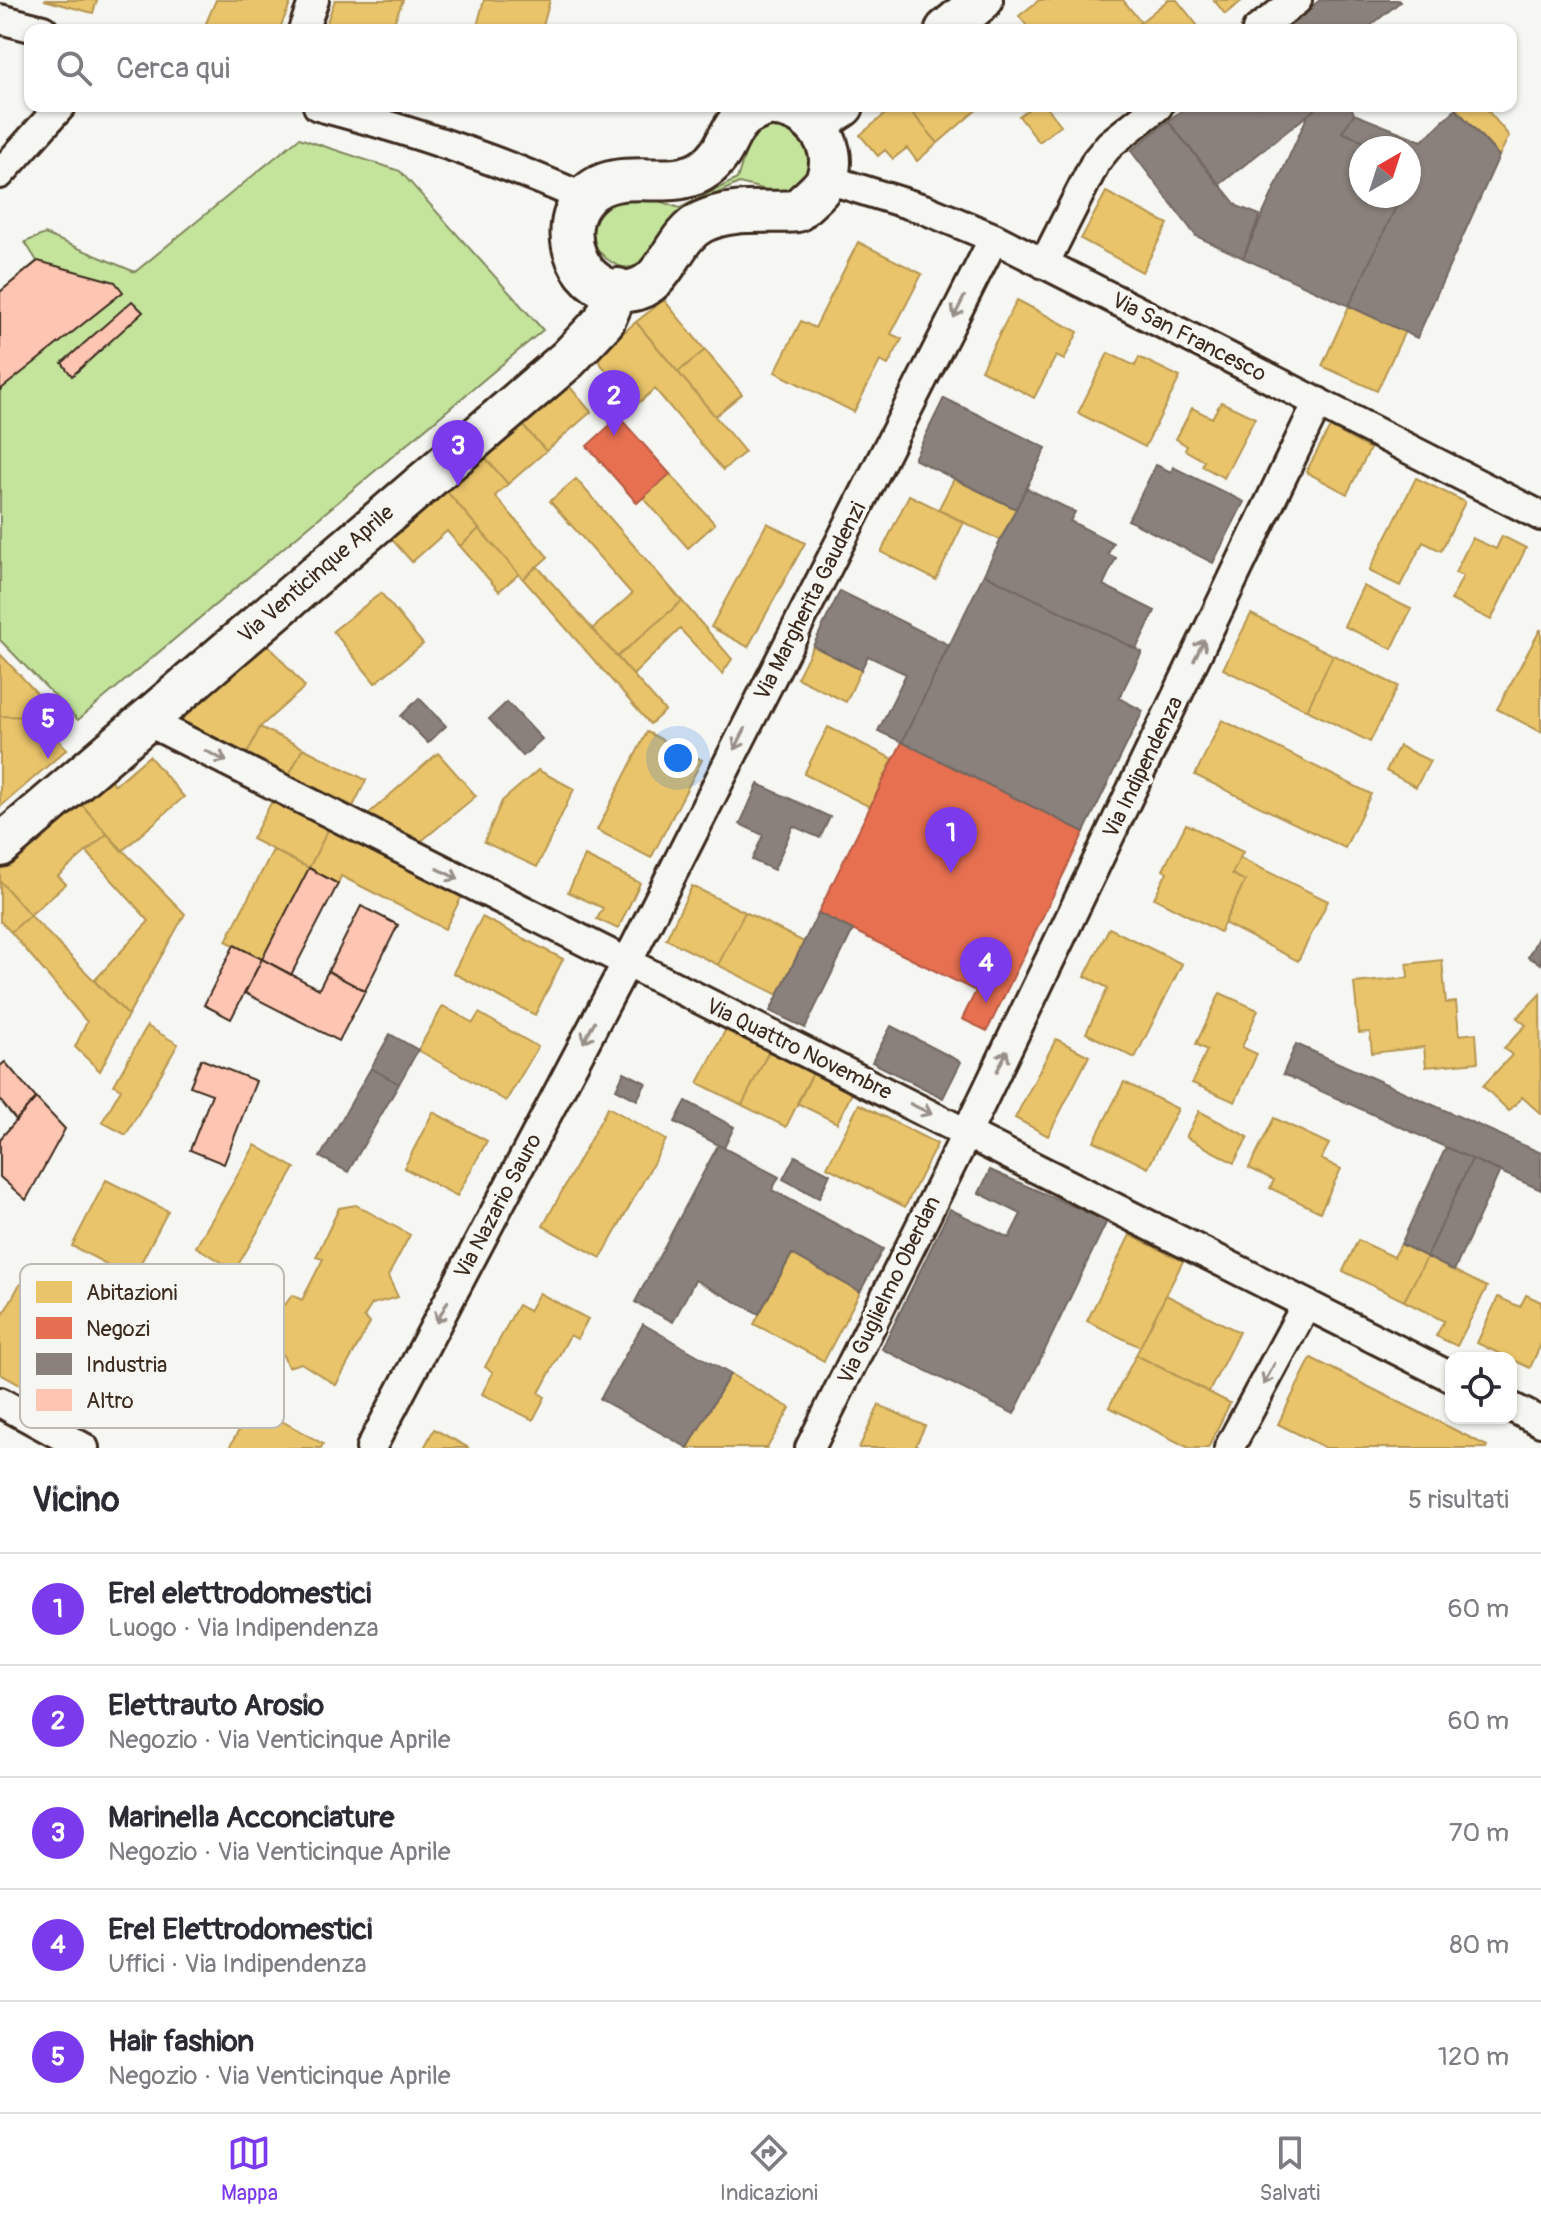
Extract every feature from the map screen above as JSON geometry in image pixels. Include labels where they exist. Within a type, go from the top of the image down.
[{"type":"main road","points":[[953,24],[982,0]]},
{"type":"main road","points":[[751,112],[734,123],[720,154],[706,168],[683,179],[640,179],[601,184],[584,198],[571,223],[576,260],[605,288],[629,291],[655,281],[679,243],[701,223],[741,210],[762,214],[797,211],[827,179],[829,151],[830,115],[800,112]]},
{"type":"main road","name":"Via Venticinque Aprile","points":[[0,846],[568,359],[604,321],[618,289]]},
{"type":"street","points":[[305,24],[314,0]]},
{"type":"street","points":[[1265,24],[1297,0]]},
{"type":"street","points":[[0,19],[24,25]]},
{"type":"street","points":[[0,174],[56,112]]},
{"type":"street","points":[[340,112],[424,135],[524,171],[584,198]]},
{"type":"street","points":[[1044,264],[1096,161],[1110,144],[1150,112]]},
{"type":"street","name":"Via San Francesco","points":[[827,179],[924,209],[994,238],[1541,516]]},
{"type":"street","name":"Via Margherita Gaudenzi","points":[[625,963],[994,238]]},
{"type":"street","name":"Via Indipendenza","points":[[968,1131],[1318,402]]},
{"type":"street","name":"Via Quattro Novembre","points":[[147,721],[625,963],[968,1131],[1445,1374]]},
{"type":"street","name":"Via Nazario Sauro","points":[[371,1448],[625,963]]},
{"type":"street","name":"Via Guglielmo Oberdan","points":[[810,1448],[968,1131]]},
{"type":"street","points":[[1229,1448],[1306,1305]]},
{"type":"street","points":[[0,1402],[20,1413]]},
{"type":"street","points":[[1517,1410],[1541,1422]]},
{"type":"street","points":[[47,1428],[84,1448]]},
{"type":"green space","points":[[773,123],[793,128],[811,153],[809,173],[791,191],[771,191],[739,183],[704,199],[684,211],[652,253],[632,267],[621,267],[598,249],[593,239],[593,229],[596,219],[610,203],[638,196],[680,208],[737,179],[751,135]]},
{"type":"green space","points":[[299,138],[400,171],[543,330],[78,720],[0,640],[0,292],[37,261],[25,242],[45,234],[135,272]]},
{"type":"building: Abitazioni","points":[[44,0],[97,0],[93,13]]},
{"type":"building: Abitazioni","points":[[216,0],[292,0],[282,24],[206,24]]},
{"type":"building: Abitazioni","points":[[335,0],[403,0],[393,24],[326,24]]},
{"type":"building: Abitazioni","points":[[484,0],[550,0],[544,24],[478,24]]},
{"type":"building: Abitazioni","points":[[1039,0],[1123,0],[1141,22],[1025,24],[1019,16]]},
{"type":"building: Abitazioni","points":[[1168,0],[1177,0],[1196,24],[1138,24]]},
{"type":"building: Abitazioni","points":[[1214,0],[1243,0],[1225,14]]},
{"type":"building: Abitazioni","points":[[888,112],[911,112],[938,143],[917,161],[907,148],[893,159],[885,150],[878,156],[860,135]]},
{"type":"building: Abitazioni","points":[[911,112],[974,112],[938,143]]},
{"type":"building: Abitazioni","points":[[1025,112],[1051,112],[1061,125],[1039,142],[1019,116]]},
{"type":"building: Abitazioni","points":[[1459,112],[1489,112],[1509,136],[1499,156]]},
{"type":"building: Abitazioni","points":[[1106,192],[1168,224],[1142,272],[1081,239]]},
{"type":"building: Abitazioni","points":[[858,242],[922,274],[891,334],[902,339],[888,365],[880,361],[854,412],[775,372],[801,321],[815,328]]},
{"type":"building: Abitazioni","points":[[664,300],[705,350],[678,372],[636,322]]},
{"type":"building: Abitazioni","points":[[1017,300],[1078,332],[1064,360],[1056,356],[1034,398],[981,370]]},
{"type":"building: Abitazioni","points":[[1349,306],[1405,331],[1377,391],[1322,366]]},
{"type":"building: Abitazioni","points":[[636,322],[745,452],[723,470],[655,389],[635,406],[595,357]]},
{"type":"building: Abitazioni","points":[[705,350],[742,394],[715,416],[678,372]]},
{"type":"building: Abitazioni","points":[[1108,353],[1135,366],[1139,357],[1180,377],[1145,447],[1078,413]]},
{"type":"building: Abitazioni","points":[[565,381],[591,412],[546,451],[519,421]]},
{"type":"building: Abitazioni","points":[[1221,402],[1255,418],[1224,478],[1202,466],[1204,461],[1185,450],[1187,446],[1176,439],[1192,408],[1212,418]]},
{"type":"building: Abitazioni","points":[[519,421],[546,451],[508,484],[482,454]]},
{"type":"building: Abitazioni","points":[[1330,427],[1370,449],[1347,494],[1306,472]]},
{"type":"building: Abitazioni","points":[[482,454],[508,484],[495,496],[548,557],[523,579],[443,487]]},
{"type":"building: Abitazioni","points":[[670,474],[715,524],[688,548],[643,497]]},
{"type":"building: Abitazioni","points":[[1416,478],[1465,502],[1441,551],[1423,542],[1400,586],[1369,571]]},
{"type":"building: Abitazioni","points":[[576,479],[682,601],[617,657],[592,629],[632,594],[550,501]]},
{"type":"building: Abitazioni","points":[[954,479],[1016,509],[1000,540],[938,510]]},
{"type":"building: Abitazioni","points":[[443,487],[479,529],[460,546],[447,531],[412,562],[388,535]]},
{"type":"building: Abitazioni","points":[[909,495],[964,522],[936,580],[881,552]]},
{"type":"building: Abitazioni","points":[[767,523],[805,543],[748,647],[711,627]]},
{"type":"building: Abitazioni","points":[[479,529],[519,574],[499,591],[460,546]]},
{"type":"building: Abitazioni","points":[[1502,536],[1526,548],[1491,620],[1451,600],[1463,576],[1455,573],[1472,538],[1496,549]]},
{"type":"building: Abitazioni","points":[[537,566],[665,711],[650,724],[523,579]]},
{"type":"building: Abitazioni","points":[[1363,586],[1411,609],[1392,649],[1344,626]]},
{"type":"building: Abitazioni","points":[[381,593],[423,644],[375,683],[333,631]]},
{"type":"building: Abitazioni","points":[[682,601],[732,659],[722,674],[680,629],[633,675],[617,657]]},
{"type":"building: Abitazioni","points":[[1251,614],[1333,655],[1307,710],[1223,669]]},
{"type":"building: Abitazioni","points":[[1541,630],[1541,732],[1497,709]]},
{"type":"building: Abitazioni","points":[[265,641],[305,687],[260,727],[245,758],[170,722]]},
{"type":"building: Abitazioni","points":[[813,646],[861,670],[846,702],[797,678]]},
{"type":"building: Abitazioni","points":[[0,654],[51,708],[36,717],[0,716]]},
{"type":"building: Abitazioni","points":[[1333,655],[1398,686],[1370,742],[1307,710]]},
{"type":"building: Abitazioni","points":[[0,716],[36,717],[67,749],[0,807]]},
{"type":"building: Abitazioni","points":[[1222,720],[1371,794],[1345,848],[1195,775]]},
{"type":"building: Abitazioni","points":[[260,727],[303,748],[287,779],[245,758]]},
{"type":"building: Abitazioni","points":[[828,727],[893,759],[870,807],[804,774]]},
{"type":"building: Abitazioni","points":[[647,732],[702,760],[651,858],[597,830]]},
{"type":"building: Abitazioni","points":[[1399,746],[1430,761],[1416,787],[1386,771]]},
{"type":"building: Abitazioni","points":[[303,748],[366,780],[351,811],[287,779]]},
{"type":"building: Abitazioni","points":[[438,753],[476,796],[419,843],[367,815]]},
{"type":"building: Abitazioni","points":[[149,756],[184,797],[122,851],[77,799],[106,774],[115,785]]},
{"type":"building: Abitazioni","points":[[538,770],[574,789],[537,867],[484,842],[502,801]]},
{"type":"building: Abitazioni","points":[[77,799],[107,834],[58,876],[66,884],[30,915],[0,881],[0,866]]},
{"type":"building: Abitazioni","points":[[273,799],[329,828],[309,868],[252,839]]},
{"type":"building: Abitazioni","points":[[1186,824],[1243,852],[1232,874],[1245,881],[1220,932],[1154,898],[1167,872],[1163,870]]},
{"type":"building: Abitazioni","points":[[329,828],[462,896],[445,929],[341,876],[338,884],[309,868]]},
{"type":"building: Abitazioni","points":[[107,834],[185,914],[128,1015],[94,981],[149,921],[86,851]]},
{"type":"building: Abitazioni","points":[[273,850],[309,868],[262,959],[226,941]]},
{"type":"building: Abitazioni","points":[[585,856],[640,883],[618,929],[597,919],[603,908],[568,892]]},
{"type":"building: Abitazioni","points":[[1240,858],[1328,901],[1298,961],[1224,923],[1245,881],[1232,874]]},
{"type":"building: Abitazioni","points":[[0,881],[30,915],[11,932],[0,921]]},
{"type":"building: Abitazioni","points":[[692,886],[745,912],[718,965],[666,939]]},
{"type":"building: Abitazioni","points":[[745,912],[804,942],[778,995],[718,965]]},
{"type":"building: Abitazioni","points":[[30,915],[128,1015],[100,1071],[75,1047],[87,1022],[11,932]]},
{"type":"building: Abitazioni","points":[[482,917],[563,959],[535,1015],[453,973]]},
{"type":"building: Abitazioni","points":[[1109,928],[1182,964],[1135,1058],[1086,1033],[1108,988],[1085,976]]},
{"type":"building: Abitazioni","points":[[1442,960],[1446,1003],[1456,1002],[1459,1035],[1476,1033],[1478,1062],[1426,1067],[1424,1047],[1372,1053],[1370,1032],[1359,1033],[1354,983],[1408,978],[1407,964]]},
{"type":"building: Abitazioni","points":[[1220,993],[1258,1010],[1242,1047],[1257,1054],[1235,1102],[1192,1083],[1207,1050],[1196,1044]]},
{"type":"building: Abitazioni","points":[[1540,994],[1541,1114],[1522,1097],[1509,1111],[1483,1086],[1512,1055],[1504,1048],[1526,1025],[1517,1018]]},
{"type":"building: Abitazioni","points":[[443,1006],[473,1023],[479,1013],[538,1047],[506,1101],[418,1050]]},
{"type":"building: Abitazioni","points":[[728,1025],[771,1047],[742,1105],[698,1083]]},
{"type":"building: Abitazioni","points":[[147,1026],[178,1044],[126,1135],[102,1122],[121,1089],[114,1085]]},
{"type":"building: Abitazioni","points":[[1056,1039],[1089,1056],[1048,1136],[1015,1118]]},
{"type":"building: Abitazioni","points":[[771,1047],[815,1069],[786,1127],[742,1105]]},
{"type":"building: Abitazioni","points":[[815,1069],[854,1089],[837,1123],[797,1103]]},
{"type":"building: Abitazioni","points":[[1124,1082],[1178,1109],[1148,1168],[1094,1141]]},
{"type":"building: Abitazioni","points":[[859,1104],[937,1144],[905,1207],[827,1167]]},
{"type":"building: Abitazioni","points":[[608,1107],[666,1140],[601,1258],[543,1226]]},
{"type":"building: Abitazioni","points":[[1199,1111],[1248,1137],[1234,1163],[1186,1137]]},
{"type":"building: Abitazioni","points":[[433,1112],[487,1141],[457,1196],[404,1168]]},
{"type":"building: Abitazioni","points":[[1274,1118],[1329,1144],[1321,1159],[1341,1169],[1320,1212],[1270,1188],[1274,1180],[1249,1168]]},
{"type":"building: Abitazioni","points":[[255,1145],[295,1168],[239,1264],[225,1264],[196,1247]]},
{"type":"building: Abitazioni","points":[[106,1180],[168,1211],[140,1264],[106,1264],[72,1246]]},
{"type":"building: Abitazioni","points":[[356,1205],[410,1235],[388,1276],[398,1297],[372,1304],[364,1317],[370,1323],[336,1385],[301,1363],[288,1367],[284,1358],[284,1304],[292,1295],[302,1300],[323,1259],[316,1257],[339,1208]]},
{"type":"building: Abitazioni","points":[[1130,1235],[1183,1261],[1140,1347],[1087,1321]]},
{"type":"building: Abitazioni","points":[[1358,1240],[1394,1257],[1401,1244],[1427,1257],[1404,1301],[1343,1271]]},
{"type":"building: Abitazioni","points":[[792,1254],[860,1292],[824,1361],[754,1324]]},
{"type":"building: Abitazioni","points":[[1427,1257],[1487,1287],[1457,1346],[1436,1336],[1444,1321],[1404,1301]]},
{"type":"building: Abitazioni","points":[[20,1284],[20,1385],[0,1374],[0,1320]]},
{"type":"building: Abitazioni","points":[[539,1293],[588,1319],[577,1339],[570,1335],[539,1393],[545,1397],[533,1420],[482,1394],[493,1372],[485,1367],[518,1305],[529,1311]]},
{"type":"building: Abitazioni","points":[[1166,1295],[1239,1332],[1209,1392],[1136,1355]]},
{"type":"building: Abitazioni","points":[[1526,1295],[1541,1302],[1541,1344],[1530,1368],[1517,1362],[1517,1352],[1496,1352],[1477,1343],[1498,1297],[1520,1307]]},
{"type":"building: Abitazioni","points":[[1136,1355],[1230,1403],[1208,1448],[1189,1448],[1109,1407]]},
{"type":"building: Abitazioni","points":[[1311,1358],[1486,1448],[1326,1448],[1278,1424]]},
{"type":"building: Abitazioni","points":[[730,1374],[790,1408],[767,1448],[688,1448]]},
{"type":"building: Abitazioni","points":[[879,1405],[925,1426],[916,1445],[921,1448],[859,1448]]},
{"type":"building: Abitazioni","points":[[284,1422],[323,1444],[321,1448],[229,1448],[240,1428],[284,1428]]},
{"type":"building: Abitazioni","points":[[434,1429],[469,1448],[424,1448]]},
{"type":"building: Negozi","points":[[619,417],[670,474],[637,503],[587,446]]},
{"type":"building: Negozi","points":[[902,742],[1084,832],[987,1031],[962,1019],[976,991],[818,913]]},
{"type":"building: Industria","points":[[1320,0],[1400,2],[1372,24],[1290,24]]},
{"type":"building: Industria","points":[[1179,112],[1311,112],[1219,185],[1168,121]]},
{"type":"building: Industria","points":[[1312,112],[1353,112],[1342,132],[1351,136],[1349,208],[1395,208],[1349,306],[1243,258],[1308,115]]},
{"type":"building: Industria","points":[[1453,112],[1459,112],[1499,156],[1417,338],[1349,306],[1395,208],[1421,208],[1421,141]]},
{"type":"building: Industria","points":[[1354,114],[1409,136],[1351,136],[1342,132]]},
{"type":"building: Industria","points":[[1168,121],[1237,206],[1260,215],[1243,258],[1196,236],[1131,151]]},
{"type":"building: Industria","points":[[944,398],[1046,448],[1016,509],[914,459]]},
{"type":"building: Industria","points":[[1156,465],[1171,472],[1173,467],[1244,502],[1213,563],[1128,520]]},
{"type":"building: Industria","points":[[1026,488],[1075,512],[1070,521],[1113,543],[1108,554],[1116,558],[1103,585],[1155,611],[1136,649],[984,574]]},
{"type":"building: Industria","points":[[984,574],[1142,652],[1119,698],[1143,711],[1084,832],[902,742]]},
{"type":"building: Industria","points":[[840,591],[949,645],[902,742],[878,731],[906,674],[868,656],[861,670],[813,646]]},
{"type":"building: Industria","points":[[419,698],[446,726],[428,743],[401,716]]},
{"type":"building: Industria","points":[[507,702],[542,739],[523,756],[489,719]]},
{"type":"building: Industria","points":[[758,784],[830,817],[820,838],[793,826],[774,870],[752,860],[763,835],[740,824]]},
{"type":"building: Industria","points":[[818,913],[853,930],[805,1028],[770,1011]]},
{"type":"building: Industria","points":[[1541,932],[1541,964],[1528,957]]},
{"type":"building: Industria","points":[[891,1026],[961,1062],[943,1098],[872,1062]]},
{"type":"building: Industria","points":[[390,1034],[418,1050],[399,1084],[371,1068]]},
{"type":"building: Industria","points":[[1296,1044],[1541,1153],[1541,1190],[1283,1074]]},
{"type":"building: Industria","points":[[371,1068],[399,1084],[348,1172],[320,1157]]},
{"type":"building: Industria","points":[[624,1072],[646,1083],[637,1100],[616,1089]]},
{"type":"building: Industria","points":[[686,1101],[734,1127],[724,1148],[675,1122]]},
{"type":"building: Industria","points":[[718,1145],[779,1177],[772,1190],[883,1249],[860,1292],[792,1254],[759,1314],[695,1280],[673,1322],[635,1302]]},
{"type":"building: Industria","points":[[1446,1147],[1472,1159],[1427,1257],[1401,1244]]},
{"type":"building: Industria","points":[[795,1156],[830,1174],[819,1198],[783,1179]]},
{"type":"building: Industria","points":[[1472,1159],[1500,1171],[1454,1271],[1427,1257]]},
{"type":"building: Industria","points":[[990,1170],[1107,1221],[1014,1414],[882,1349],[950,1209],[1009,1238],[1021,1214],[979,1193]]},
{"type":"building: Industria","points":[[643,1324],[730,1374],[688,1448],[600,1399]]},
{"type":"building: Altro","points":[[38,261],[115,282],[123,292],[0,390],[0,292]]},
{"type":"building: Altro","points":[[132,301],[143,312],[72,376],[62,363]]},
{"type":"building: Altro","points":[[309,868],[338,884],[291,975],[262,959]]},
{"type":"building: Altro","points":[[361,906],[398,925],[365,991],[328,971]]},
{"type":"building: Altro","points":[[234,945],[262,959],[231,1019],[204,1005]]},
{"type":"building: Altro","points":[[262,959],[319,989],[328,971],[365,991],[339,1041],[245,993]]},
{"type":"building: Altro","points":[[201,1059],[256,1081],[224,1164],[190,1150],[212,1094],[190,1086]]},
{"type":"building: Altro","points":[[5,1062],[36,1098],[16,1120],[0,1100],[0,1066]]},
{"type":"building: Altro","points":[[36,1098],[65,1129],[26,1200],[0,1177],[0,1139]]},
{"type":"place","name":"Elettrauto Arosio","points":[[614,436]]},
{"type":"place","name":"Marinella Acconciature","points":[[458,486]]},
{"type":"place","name":"Hair fashion","points":[[48,759]]},
{"type":"place","name":"Erel elettrodomestici","points":[[951,873]]},
{"type":"place","name":"Erel Elettrodomestici","points":[[986,1003]]}]
